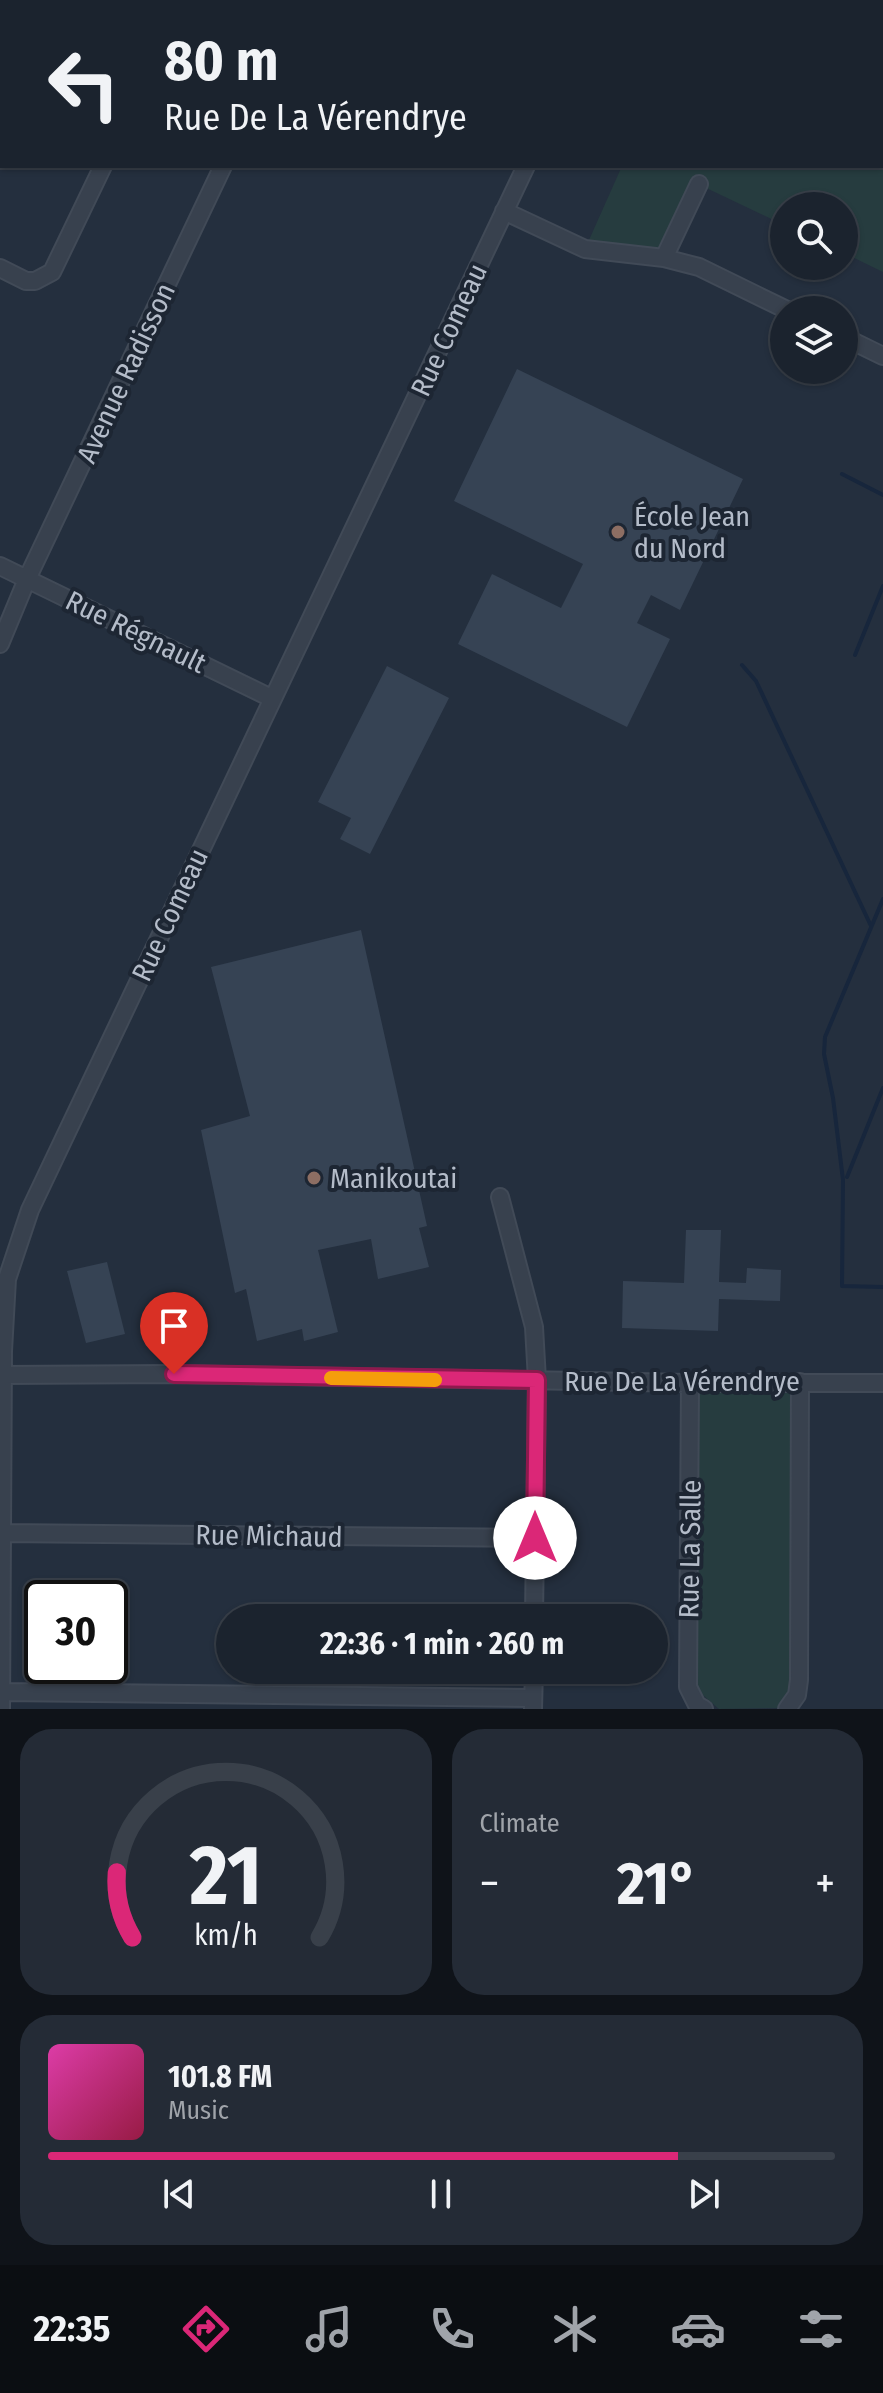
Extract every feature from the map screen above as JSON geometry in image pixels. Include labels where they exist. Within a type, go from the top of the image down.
[{"type":"street","points":[[0,268],[26,281],[35,281],[52,272],[102,168]]},
{"type":"street","name":"Avenue Radisson","points":[[0,644],[27,579],[222,168]]},
{"type":"street","name":"Rue Comeau","points":[[1,1709],[5,1272],[69,1124],[126,1010],[271,698],[408,419],[525,168]]},
{"type":"street","points":[[664,258],[699,184]]},
{"type":"street","points":[[504,211],[585,249],[664,258],[699,267],[770,302]]},
{"type":"street","points":[[858,344],[883,356]]},
{"type":"street","name":"Rue Régnault","points":[[0,566],[271,698]]},
{"type":"street","points":[[500,1197],[534,1327],[537,1380],[534,1604]]},
{"type":"street","name":"Rue De La Vérendrye","points":[[2,1375],[174,1374],[690,1383],[883,1383]]},
{"type":"street","points":[[787,1709],[797,1695],[799,1680],[800,1382]]},
{"type":"street","name":"Rue La Salle","points":[[690,1383],[688,1687],[697,1705],[704,1709]]},
{"type":"street","name":"Rue Michaud","points":[[3,1533],[535,1538]]},
{"type":"street","points":[[2,1692],[533,1703]]},
{"type":"green space","points":[[621,168],[883,168],[883,272],[858,260],[858,192],[770,192],[770,218],[700,185],[664,258],[585,249]]},
{"type":"green space","points":[[694,1384],[805,1384],[807,1680],[799,1698],[787,1708],[719,1709],[697,1690]]},
{"type":"building","name":"École Jean du Nord","points":[[517,369],[743,479],[680,610],[651,595],[637,623],[670,639],[627,727],[458,644],[492,574],[561,608],[583,564],[454,501]]},
{"type":"building","points":[[387,666],[449,698],[370,854],[340,839],[351,818],[318,802]]},
{"type":"building","name":"Manikoutai","points":[[361,930],[427,1226],[419,1228],[429,1267],[378,1279],[371,1239],[318,1250],[338,1332],[304,1341],[302,1329],[257,1341],[246,1289],[235,1293],[201,1130],[250,1116],[211,967]]},
{"type":"building","points":[[686,1230],[721,1230],[719,1282],[746,1283],[747,1268],[781,1270],[780,1301],[719,1299],[718,1331],[622,1328],[623,1281],[684,1283]]},
{"type":"building","points":[[107,1262],[125,1334],[86,1343],[67,1271]]},
{"type":"waterway","points":[[842,474],[883,495]]},
{"type":"waterway","points":[[855,655],[883,586]]},
{"type":"waterway","points":[[742,665],[756,681],[871,926]]},
{"type":"waterway","points":[[883,899],[825,1037],[824,1054],[843,1180],[842,1286],[883,1287]]},
{"type":"waterway","points":[[847,1177],[883,1088]]},
{"type":"slow traffic","points":[[331,1378],[435,1380]]},
{"type":"place","name":"École Jean du Nord","points":[[618,532]]},
{"type":"place","name":"Manikoutai","points":[[314,1178]]},
{"type":"route","points":[[174,1374],[537,1380],[535,1538]]}]
